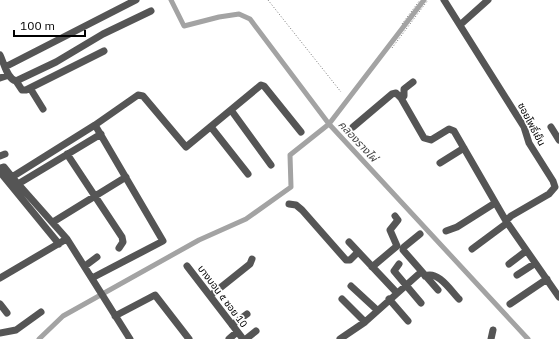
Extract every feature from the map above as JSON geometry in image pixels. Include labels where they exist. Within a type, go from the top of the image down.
[{"type":"street","points":[[5,67],[136,0]]},
{"type":"street","name":"ซอยโพธิ์เย็น","points":[[444,0],[524,127],[529,143],[553,181],[554,187],[549,194],[511,216],[507,222],[472,249]]},
{"type":"street","points":[[460,25],[488,0]]},
{"type":"street","points":[[16,81],[56,62],[103,34],[151,11]]},
{"type":"street","points":[[0,55],[8,75],[16,81],[22,90],[30,88],[104,51]]},
{"type":"street","points":[[0,78],[8,75]]},
{"type":"street","points":[[401,98],[404,96],[404,89],[413,82]]},
{"type":"street","points":[[12,177],[96,125],[138,95],[143,96],[186,147],[259,86],[264,86],[301,132]]},
{"type":"street","points":[[30,88],[43,109]]},
{"type":"street","points":[[353,127],[392,94],[396,93],[401,98],[424,138],[431,140],[451,128],[507,222],[534,264],[547,279],[559,297]]},
{"type":"street","points":[[231,110],[271,165]]},
{"type":"street","points":[[92,278],[163,241],[96,125]]},
{"type":"street","points":[[211,127],[248,174]]},
{"type":"street","points":[[551,127],[559,140]]},
{"type":"street","points":[[18,184],[101,134]]},
{"type":"street","points":[[440,163],[464,148]]},
{"type":"street","points":[[67,154],[124,240],[119,248]]},
{"type":"street","points":[[0,168],[4,167],[67,239],[130,339]]},
{"type":"street","points":[[0,172],[59,244]]},
{"type":"street","points":[[53,222],[126,177]]},
{"type":"street","points":[[446,231],[457,227],[495,203]]},
{"type":"street","points":[[289,204],[296,205],[302,210],[346,260],[350,260],[358,252]]},
{"type":"street","points":[[372,267],[397,246],[390,230],[398,220],[395,216]]},
{"type":"street","points":[[420,234],[403,248],[423,274],[438,290]]},
{"type":"street","points":[[0,278],[67,239]]},
{"type":"street","points":[[349,242],[397,293]]},
{"type":"street","points":[[509,264],[526,251]]},
{"type":"street","points":[[85,266],[98,257]]},
{"type":"street","points":[[210,296],[252,263],[252,259]]},
{"type":"street","points":[[399,264],[394,272],[421,303]]},
{"type":"street","points":[[517,275],[534,264]]},
{"type":"street","name":"บางบอน ๕ ซอย 10","points":[[187,266],[243,339]]},
{"type":"street","points":[[340,339],[365,322],[405,285],[423,274],[433,274],[438,277],[459,299]]},
{"type":"street","points":[[510,304],[547,279]]},
{"type":"street","points":[[351,286],[377,310]]},
{"type":"street","points":[[114,313],[155,295],[189,339]]},
{"type":"street","points":[[342,298],[365,322]]},
{"type":"street","points":[[390,299],[408,321]]},
{"type":"street","points":[[0,304],[6,313]]},
{"type":"street","points":[[0,333],[16,330],[40,312]]},
{"type":"street","points":[[232,325],[247,314]]},
{"type":"street","points":[[491,339],[493,330]]},
{"type":"street","points":[[229,339],[237,332]]},
{"type":"street","points":[[246,339],[256,332]]},
{"type":"path","points":[[268,0],[341,92]]},
{"type":"path","points":[[402,24],[420,0]]},
{"type":"path","points":[[392,48],[428,0]]},
{"type":"waterway","name":"คลองรางไผ่","points":[[171,0],[184,26],[219,17],[239,14],[250,19],[329,124],[528,339]]},
{"type":"waterway","points":[[39,339],[63,316],[199,240],[246,219],[291,187],[290,155],[329,124],[424,0]]}]
